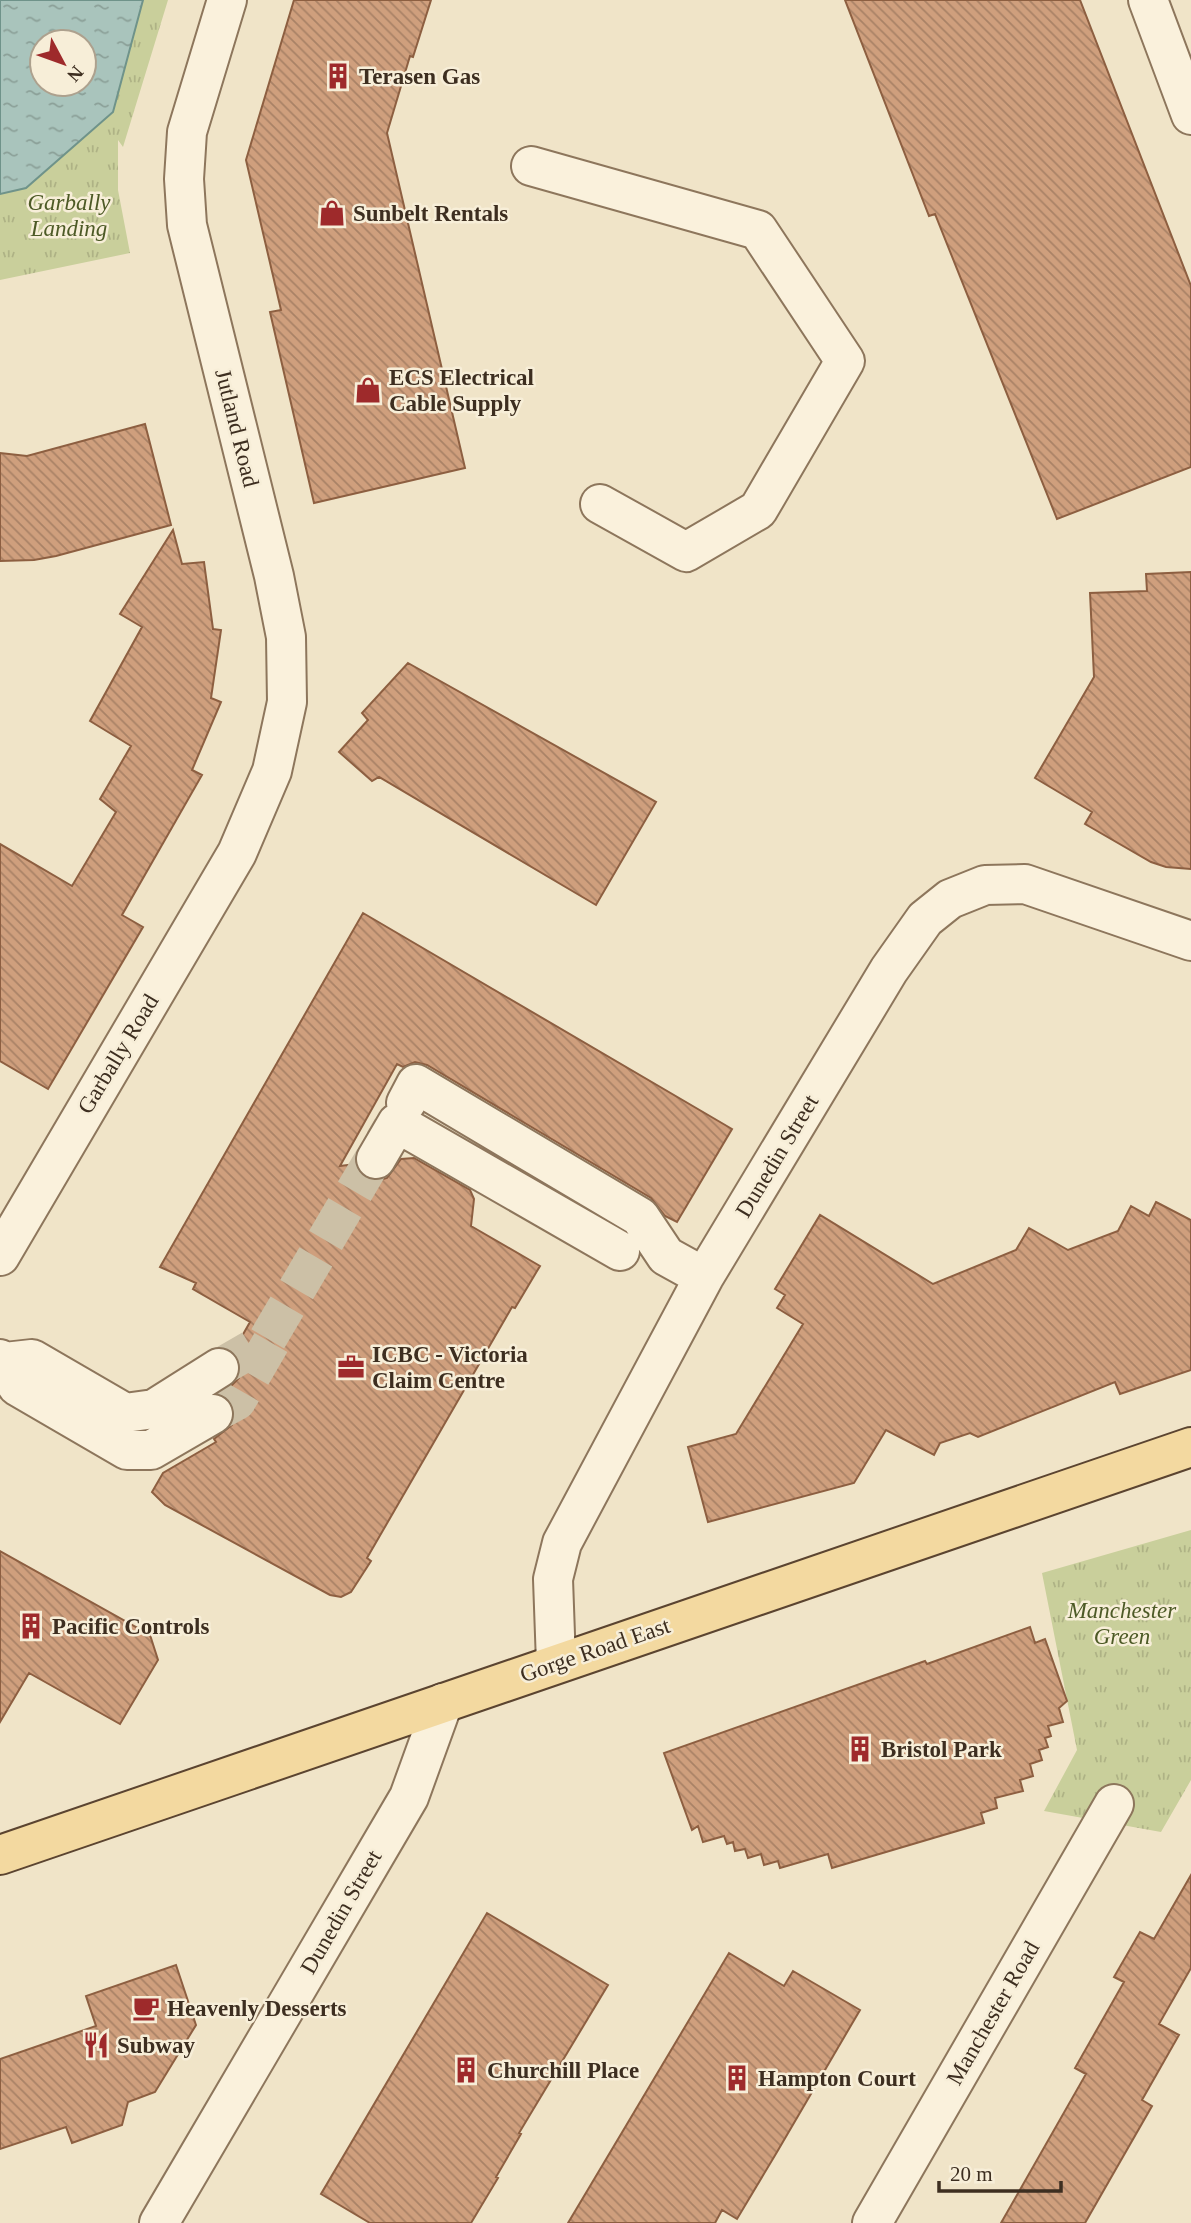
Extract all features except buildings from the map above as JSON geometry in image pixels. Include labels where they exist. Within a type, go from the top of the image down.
[{"type":"main road","name":"Gorge Road East","points":[[0,1855],[1191,1447]]},
{"type":"street","name":"Jutland Road","points":[[227,0],[187,132],[184,179],[187,225],[274,576],[286,636],[287,702],[272,771],[237,853]]},
{"type":"street","points":[[1148,0],[1191,115]]},
{"type":"street","points":[[531,166],[758,230],[845,361],[758,510],[685,552],[600,504]]},
{"type":"street","name":"Garbally Road","points":[[0,1256],[237,853]]},
{"type":"street","name":"Dunedin Street","points":[[556,1663],[552,1579],[562,1543],[705,1277],[889,970],[925,919],[950,899],[985,885],[1025,884],[1191,941]]},
{"type":"street","points":[[406,1103],[415,1084],[640,1217],[666,1256],[705,1277]]},
{"type":"street","points":[[376,1159],[397,1123],[620,1251]]},
{"type":"street","points":[[213,1414],[151,1450],[127,1450],[17,1386],[3,1361],[32,1359],[125,1413],[154,1409],[219,1368]]},
{"type":"street","name":"Dunedin Street","points":[[159,2223],[409,1797],[443,1703]]},
{"type":"street","name":"Manchester Road","points":[[872,2223],[1114,1804]]},
{"type":"green space","name":"Garbally Landing","points":[[143,0],[168,0],[123,147],[118,140],[118,190],[130,253],[0,280],[0,194],[26,187],[113,112]]},
{"type":"green space","name":"Manchester Green","points":[[1191,1530],[1191,1780],[1161,1832],[1044,1811],[1077,1750],[1042,1573]]},
{"type":"water","points":[[0,0],[143,0],[113,112],[26,188],[0,194]]},
{"type":"tunnel","points":[[219,1368],[267,1340],[391,1129]]},
{"type":"tunnel","points":[[213,1414],[237,1401],[274,1337]]},
{"type":"place","name":"Terasen Gas","points":[[338,76]]},
{"type":"place","name":"Sunbelt Rentals","points":[[332,213]]},
{"type":"place","name":"ECS Electrical Cable Supply","points":[[368,390]]},
{"type":"place","name":"ICBC - Victoria Claim Centre","points":[[351,1367]]},
{"type":"place","name":"Pacific Controls","points":[[31,1626]]},
{"type":"place","name":"Bristol Park","points":[[860,1749]]},
{"type":"place","name":"Heavenly Desserts","points":[[146,2008]]},
{"type":"place","name":"Subway","points":[[96,2045]]},
{"type":"place","name":"Churchill Place","points":[[466,2070]]},
{"type":"place","name":"Hampton Court","points":[[737,2078]]}]
